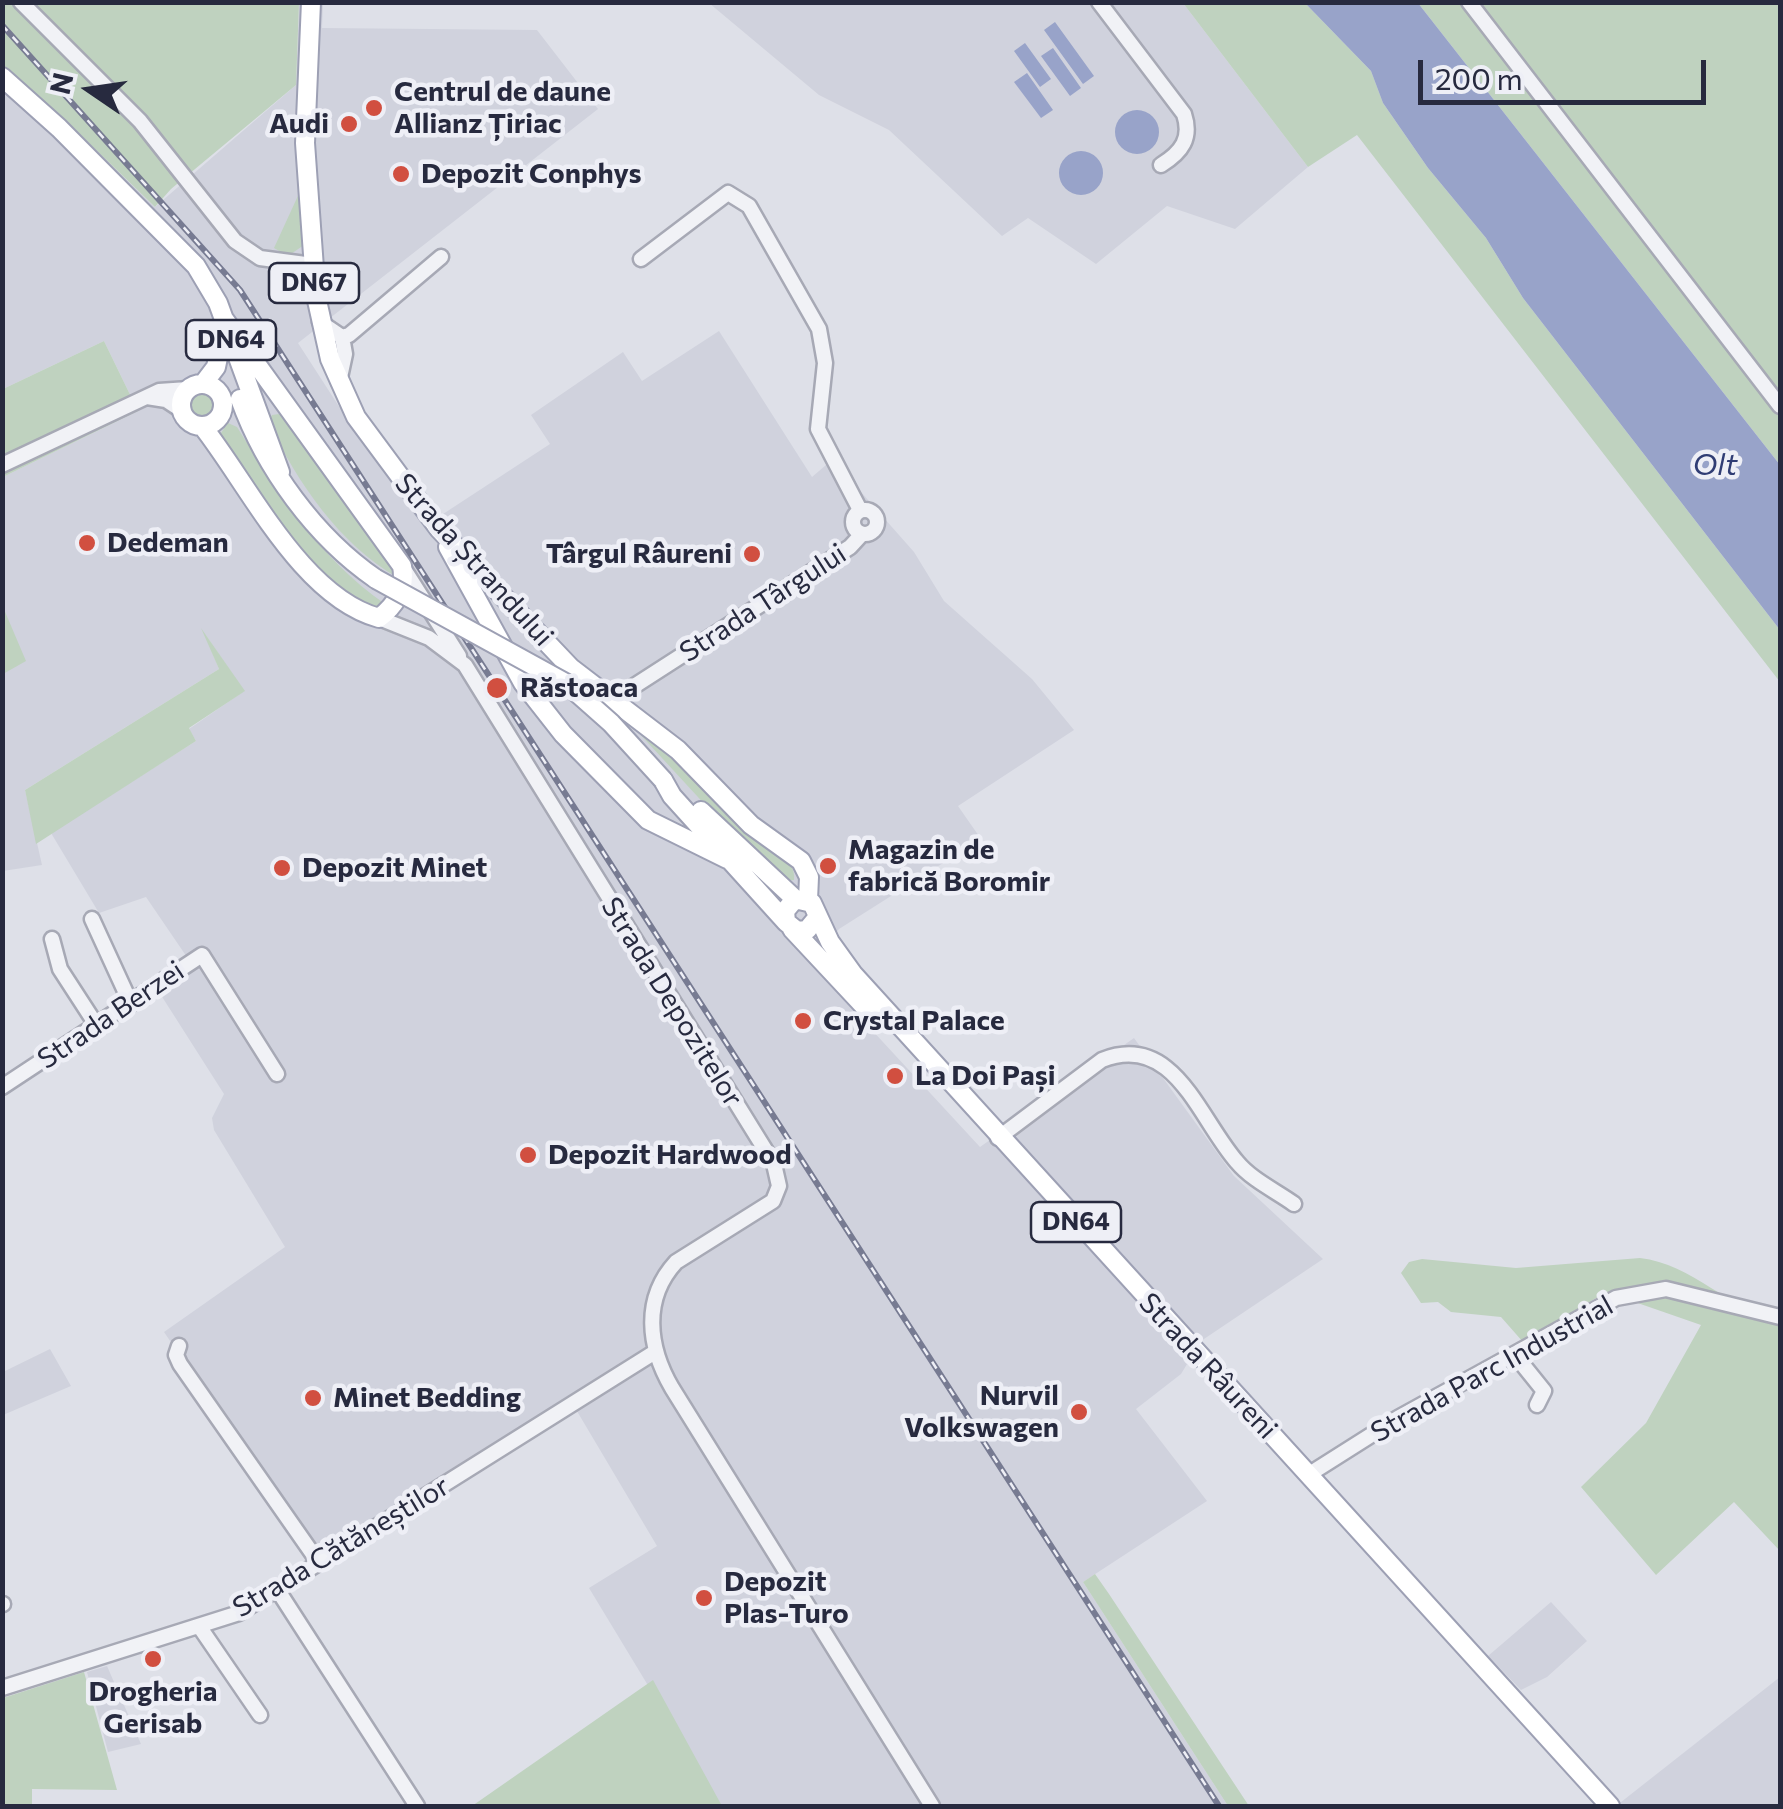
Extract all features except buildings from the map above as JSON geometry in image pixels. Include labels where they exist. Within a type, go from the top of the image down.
[{"type":"main road","name":"Strada Ștrandului","points":[[310,2],[305,127],[313,265],[320,322],[338,382],[367,434],[439,529],[578,676],[678,750],[751,825],[801,861],[810,877],[806,906]]},
{"type":"main road","name":"DN64","points":[[2,78],[59,128],[196,266],[224,318],[255,422]]},
{"type":"main road","name":"DN64","points":[[153,225],[196,287],[280,472],[326,537],[376,579],[567,684],[612,723],[727,859]]},
{"type":"main road","points":[[211,422],[311,574],[336,598],[379,618],[402,590],[402,566],[224,318]]},
{"type":"main road","points":[[221,343],[219,360],[181,410],[191,424],[255,422],[270,403],[282,402]]},
{"type":"main road","points":[[196,386],[220,396],[211,422]]},
{"type":"main road","name":"DN67","points":[[439,529],[496,637],[544,712],[642,815],[727,859],[789,925]]},
{"type":"main road","points":[[496,637],[506,620],[528,622]]},
{"type":"main road","name":"DN64","points":[[663,780],[806,906]]},
{"type":"main road","points":[[787,906],[806,906],[807,930],[789,925],[787,906]]},
{"type":"main road","name":"Strada Râureni","points":[[806,906],[852,974],[998,1138],[1610,1806]]},
{"type":"main road","name":"Strada Râureni","points":[[789,925],[1597,1806]]},
{"type":"street","points":[[21,2],[140,121],[235,241],[260,258],[313,265]]},
{"type":"street","points":[[1098,2],[1184,114],[1189,130],[1185,140],[1178,155],[1162,165]]},
{"type":"street","points":[[1469,2],[1780,406]]},
{"type":"street","name":"Strada Târgului","points":[[611,701],[855,543],[862,534],[854,525],[860,510],[818,428],[824,362],[818,329],[749,206],[728,193],[641,259]]},
{"type":"street","points":[[320,322],[342,336],[349,335],[441,257]]},
{"type":"street","points":[[338,382],[345,354],[342,336]]},
{"type":"street","points":[[2,466],[146,397],[168,389],[196,386]]},
{"type":"street","points":[[146,397],[166,400],[181,410]]},
{"type":"street","points":[[402,566],[464,665]]},
{"type":"street","name":"Strada Depozitelor","points":[[379,618],[429,638],[464,665],[779,1176],[773,1202],[676,1262],[665,1274],[652,1312],[655,1352],[672,1388],[932,1806]]},
{"type":"street","points":[[92,919],[131,1004]]},
{"type":"street","points":[[52,939],[60,969],[97,1026]]},
{"type":"street","name":"Strada Berzei","points":[[2,1088],[202,954],[277,1074]]},
{"type":"street","points":[[998,1138],[1102,1060],[1120,1052],[1142,1053],[1160,1063],[1185,1088],[1243,1169],[1294,1204]]},
{"type":"street","name":"Strada Parc Industrial","points":[[1308,1475],[1398,1418],[1616,1298],[1645,1290],[1680,1290],[1780,1317]]},
{"type":"street","points":[[179,1346],[176,1355],[180,1364],[319,1563]]},
{"type":"street","name":"Strada Cătăneștilor","points":[[2,1688],[238,1613],[655,1352]]},
{"type":"street","points":[[1515,1355],[1544,1391],[1538,1405]]},
{"type":"street","points":[[1276,1455],[1302,1476],[1308,1475],[1308,1483],[1329,1512]]},
{"type":"street","points":[[277,1589],[417,1806]]},
{"type":"street","points":[[199,1626],[260,1715]]},
{"type":"shaded area","points":[[299,3],[323,3],[322,28],[537,30],[598,109],[298,343],[351,425],[440,516],[550,444],[531,415],[623,352],[642,381],[719,331],[812,477],[840,453],[861,492],[914,552],[944,601],[1032,679],[1074,730],[958,806],[981,839],[839,929],[809,962],[980,1147],[1134,1038],[1234,1176],[1323,1259],[1201,1341],[1181,1374],[1136,1409],[1207,1501],[1083,1582],[1228,1806],[721,1806],[589,1588],[657,1546],[568,1396],[317,1558],[164,1332],[285,1247],[214,1130],[212,1118],[224,1094],[159,992],[193,966],[146,897],[99,913],[51,833],[196,741],[189,729],[244,691],[205,634],[219,669],[25,790],[42,865],[3,871],[3,477],[138,411],[104,341],[3,389],[3,68],[60,115],[155,207],[296,85]]},
{"type":"shaded area","points":[[709,3],[1183,3],[1308,167],[1235,229],[1167,206],[1096,264],[1028,218],[1002,236],[889,130],[819,95]]},
{"type":"shaded area","points":[[50,1349],[71,1386],[3,1415],[3,1372]]},
{"type":"shaded area","points":[[1551,1602],[1587,1641],[1547,1677],[1521,1690],[1488,1656]]},
{"type":"shaded area","points":[[107,1666],[141,1744],[108,1752],[87,1672]]},
{"type":"shaded area","points":[[1780,1677],[1780,1805],[1616,1806]]},
{"type":"green space","points":[[2,3],[299,3],[296,85],[171,189],[155,207],[60,115],[3,68]]},
{"type":"green space","points":[[1183,3],[1305,3],[1371,71],[1383,103],[1428,168],[1486,238],[1523,298],[1780,630],[1780,682],[1357,135],[1308,167]]},
{"type":"green space","points":[[1418,3],[1780,3],[1780,465]]},
{"type":"green space","points":[[302,187],[304,245],[288,256],[274,248]]},
{"type":"green space","points":[[104,341],[138,411],[3,477],[3,389]]},
{"type":"green space","points":[[202,392],[212,396],[216,406],[212,416],[202,420],[192,416],[188,406],[192,396]]},
{"type":"green space","points":[[279,414],[392,558],[398,578],[356,547],[322,510],[268,422],[272,415]]},
{"type":"green space","points":[[228,423],[237,427],[320,545],[385,604],[382,610],[342,595],[299,551],[218,437]]},
{"type":"green space","points":[[3,607],[26,661],[2,674]]},
{"type":"green space","points":[[201,628],[245,691],[189,728],[196,741],[36,844],[25,790],[219,669]]},
{"type":"green space","points":[[638,732],[669,753],[747,833],[785,859],[794,872],[794,880],[786,881],[721,822]]},
{"type":"green space","points":[[1640,1258],[1677,1269],[1762,1317],[1780,1323],[1780,1551],[1734,1502],[1656,1575],[1581,1487],[1646,1423],[1701,1325],[1606,1292],[1523,1342],[1501,1317],[1451,1312],[1438,1302],[1421,1303],[1401,1273],[1409,1262],[1422,1259],[1516,1268]]},
{"type":"green space","points":[[1095,1574],[1249,1806],[1228,1806],[1083,1582]]},
{"type":"green space","points":[[84,1672],[117,1790],[32,1789],[32,1806],[3,1806],[3,1698]]},
{"type":"green space","points":[[653,1680],[722,1806],[472,1806]]},
{"type":"water","name":"Olt","points":[[1305,3],[1418,3],[1780,465],[1780,630],[1523,298],[1486,238],[1428,168],[1383,103],[1371,71]]},
{"type":"water","points":[[1055,22],[1094,76],[1083,84],[1044,30]]},
{"type":"water","points":[[1025,43],[1051,79],[1040,87],[1014,51]]},
{"type":"water","points":[[1053,48],[1081,88],[1070,96],[1041,56]]},
{"type":"water","points":[[1027,73],[1053,110],[1041,118],[1014,82]]},
{"type":"water","points":[[1137,110],[1153,116],[1159,132],[1153,148],[1137,154],[1121,148],[1115,132],[1121,116]]},
{"type":"water","points":[[1081,151],[1097,157],[1103,173],[1097,189],[1081,195],[1065,189],[1059,173],[1065,157]]},
{"type":"railway","points":[[2,25],[240,290],[1219,1806]]},
{"type":"place","name":"Centrul de daune Allianz Țiriac","points":[[374,108]]},
{"type":"place","name":"Audi","points":[[349,124]]},
{"type":"place","name":"Depozit Conphys","points":[[401,174]]},
{"type":"place","name":"Dedeman","points":[[87,543]]},
{"type":"place","name":"Târgul Râureni","points":[[752,554]]},
{"type":"place","name":"Răstoaca","points":[[497,688]]},
{"type":"place","name":"Magazin de fabrică Boromir","points":[[828,866]]},
{"type":"place","name":"Depozit Minet","points":[[282,868]]},
{"type":"place","name":"Crystal Palace","points":[[803,1021]]},
{"type":"place","name":"La Doi Pași","points":[[895,1076]]},
{"type":"place","name":"Depozit Hardwood","points":[[528,1155]]},
{"type":"place","name":"Minet Bedding","points":[[313,1398]]},
{"type":"place","name":"Nurvil Volkswagen","points":[[1079,1412]]},
{"type":"place","name":"Depozit Plas-Turo","points":[[704,1598]]},
{"type":"place","name":"Drogheria Gerisab","points":[[153,1659]]}]
